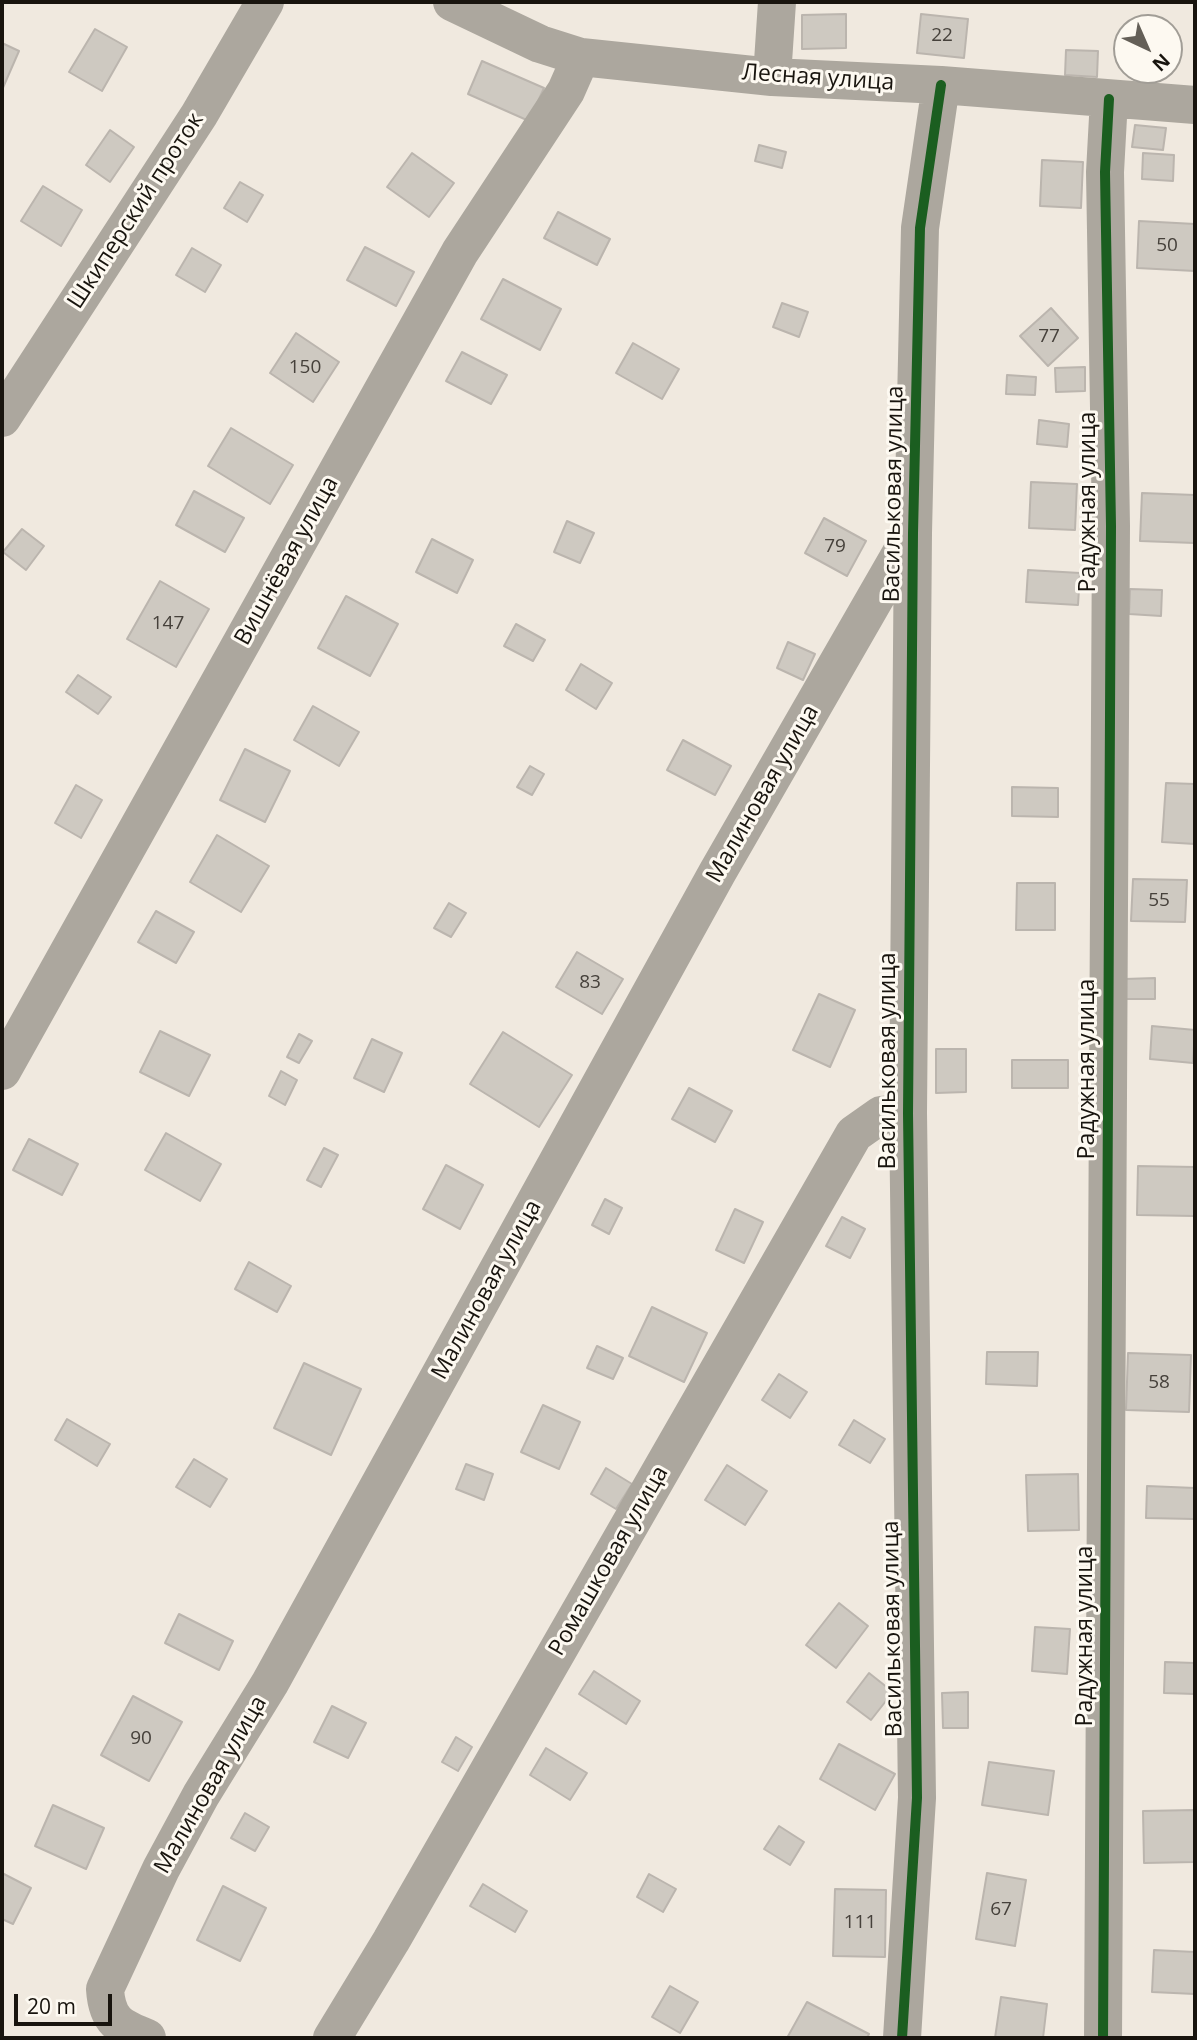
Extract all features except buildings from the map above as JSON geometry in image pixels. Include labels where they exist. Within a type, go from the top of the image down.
[{"type":"street","name":"Шкиперский проток","points":[[2,418],[199,115],[265,2]]},
{"type":"street","name":"Лесная улица","points":[[452,2],[500,13],[540,44],[581,57],[772,77],[941,85],[1195,105]]},
{"type":"street","points":[[772,77],[777,2]]},
{"type":"street","name":"Вишнёвая улица","points":[[2,1071],[460,251],[566,91],[581,57]]},
{"type":"street","name":"Васильковая улица","points":[[902,2038],[917,1798],[908,1114],[913,533],[920,228],[941,85]]},
{"type":"street","name":"Радужная улица","points":[[1103,2038],[1111,540],[1105,172],[1109,99]]},
{"type":"street","name":"Малиновая улица","points":[[148,2038],[129,2031],[111,2017],[106,2007],[106,1989],[161,1869],[201,1794],[270,1683],[710,885],[913,533]]},
{"type":"street","name":"Ромашковая улица","points":[[332,2038],[391,1941],[853,1134],[881,1115],[908,1114]]},
{"type":"cycle path","points":[[902,2038],[917,1798],[908,1113],[913,533],[920,228],[941,85]]},
{"type":"cycle path","points":[[1103,2038],[1111,526],[1105,172],[1109,99]]}]
